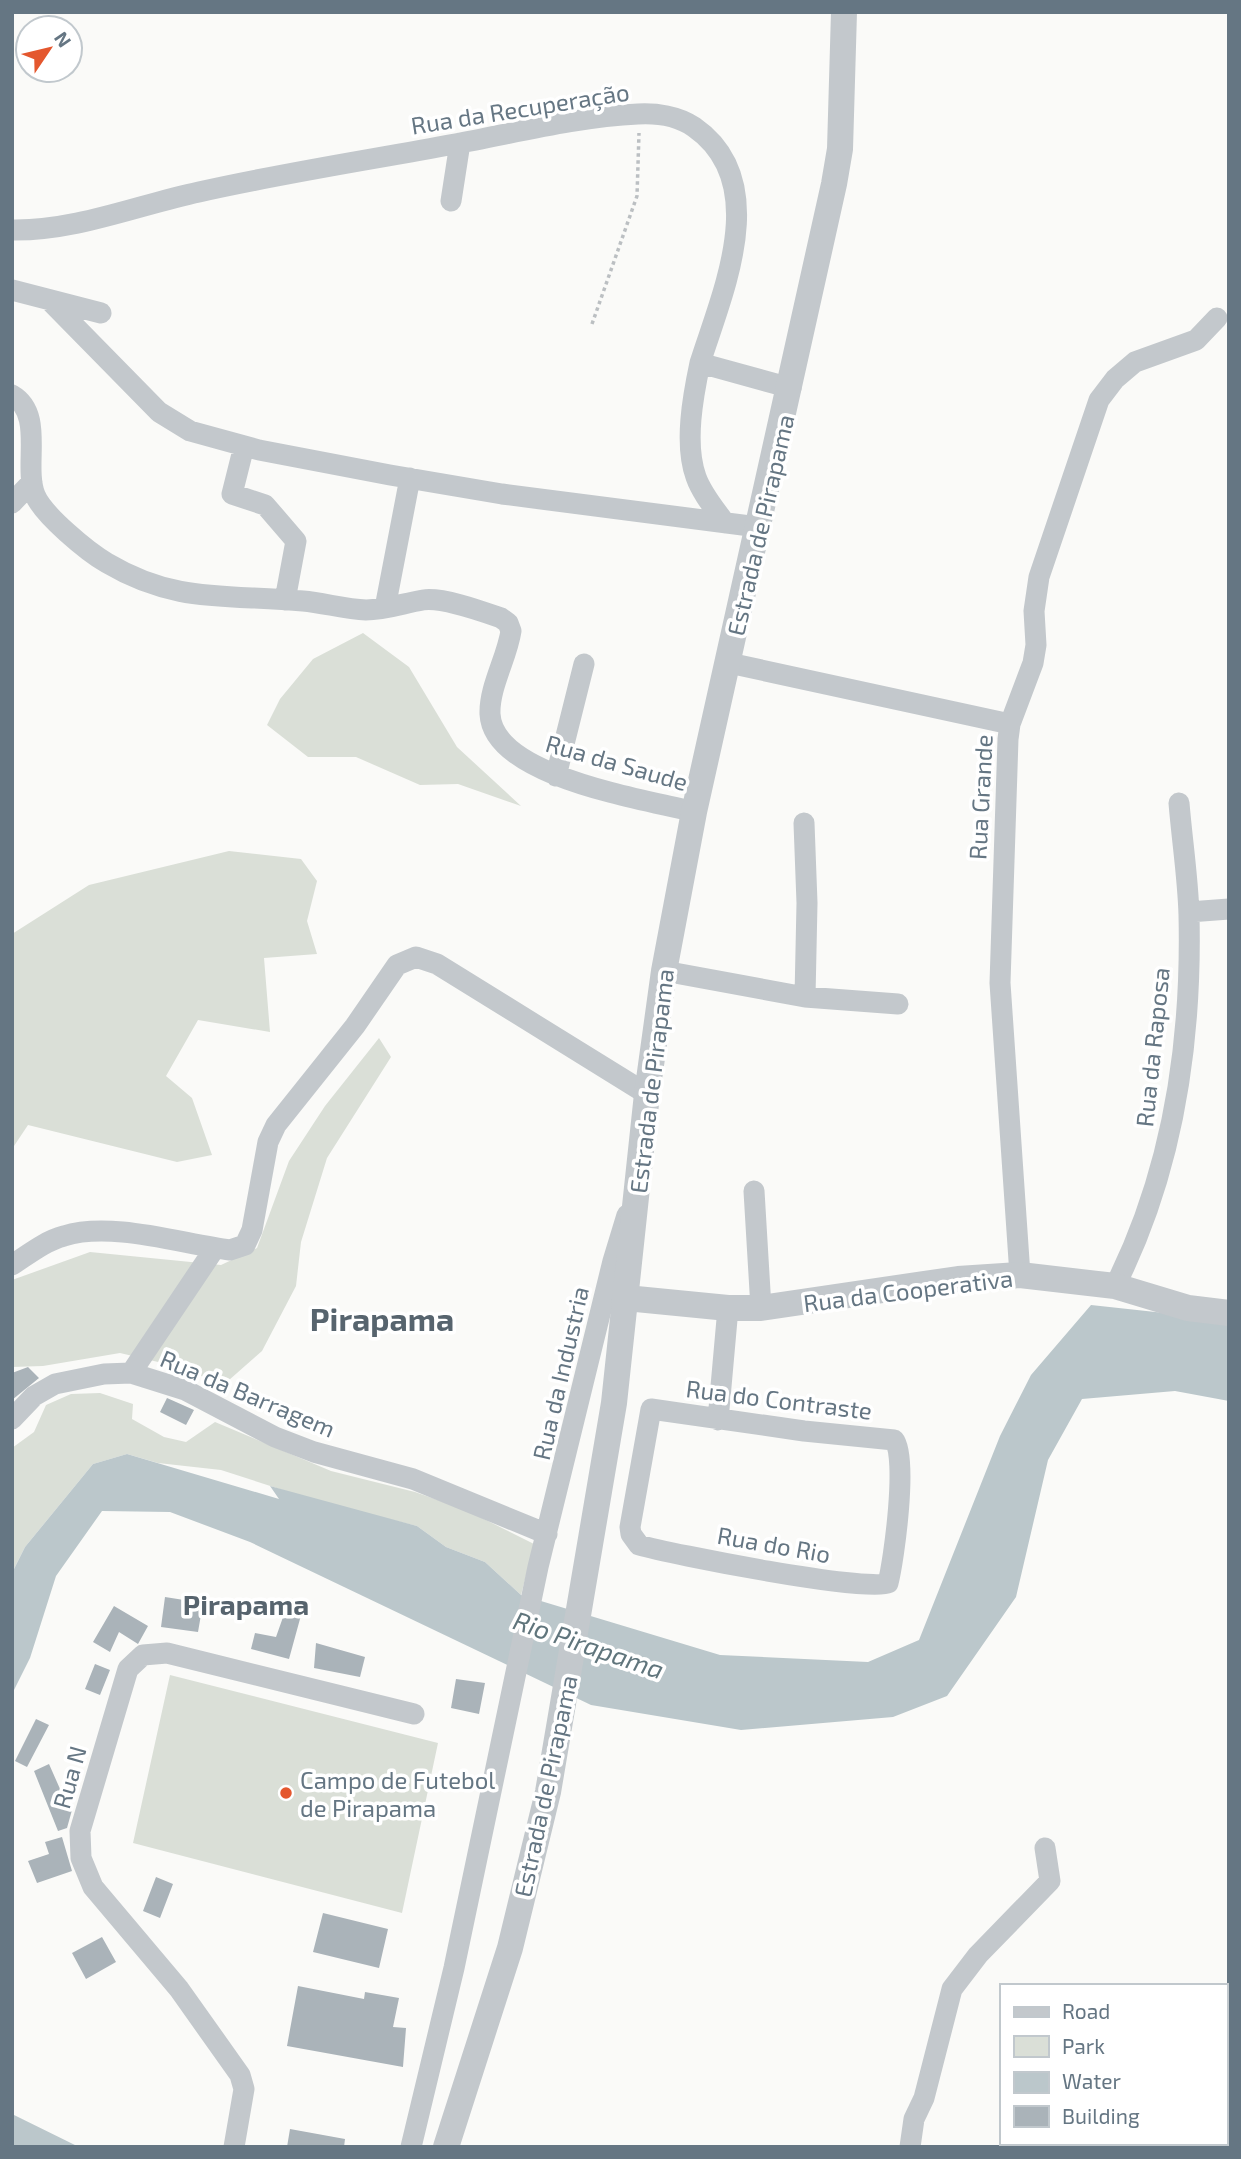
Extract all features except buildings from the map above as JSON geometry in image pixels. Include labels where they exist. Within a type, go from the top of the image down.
[{"type":"street","name":"Estrada de Pirapama","points":[[446,2147],[510,1948],[540,1830],[614,1404],[616,1296],[637,1191],[664,971],[694,812],[791,388],[838,161],[844,12]]},
{"type":"street","name":"Rua da Recuperação","points":[[12,230],[60,226],[199,192],[560,124],[639,113],[678,119],[694,127],[716,151],[731,180],[736,215],[734,254],[700,363],[694,398],[693,464],[703,491],[725,523]]},
{"type":"street","points":[[451,201],[460,143]]},
{"type":"street","points":[[12,290],[101,313]]},
{"type":"street","points":[[50,301],[168,419],[190,431],[244,446],[410,478],[758,527]]},
{"type":"street","name":"Rua Grande","points":[[1020,1275],[999,967],[1010,724],[1033,663],[1038,577],[1099,400],[1115,379],[1135,362],[1196,340],[1217,318]]},
{"type":"street","points":[[700,363],[791,388]]},
{"type":"street","points":[[12,395],[20,400],[29,425],[32,482],[38,501],[73,537],[107,564],[149,584],[177,593],[316,602],[360,609],[385,608],[410,478]]},
{"type":"street","points":[[244,446],[233,494],[265,505],[296,541],[285,600]]},
{"type":"street","points":[[12,503],[32,482]]},
{"type":"street","name":"Rua da Saude","points":[[385,608],[427,599],[489,613],[508,623],[509,641],[490,712],[495,733],[516,756],[531,766],[556,776],[694,812]]},
{"type":"street","points":[[729,663],[1010,724]]},
{"type":"street","points":[[556,776],[584,664]]},
{"type":"street","name":"Rua da Raposa","points":[[1115,1286],[1152,1201],[1173,1124],[1185,1020],[1189,912],[1179,803]]},
{"type":"street","points":[[804,823],[805,997]]},
{"type":"street","points":[[1189,912],[1229,909]]},
{"type":"street","points":[[12,1265],[52,1240],[78,1233],[121,1233],[236,1250],[248,1240],[264,1158],[276,1125],[404,960],[416,957],[437,964],[647,1094]]},
{"type":"street","points":[[664,971],[805,997],[898,1004]]},
{"type":"street","points":[[754,1191],[761,1308]]},
{"type":"street","points":[[131,1373],[215,1248]]},
{"type":"street","name":"Rua da Cooperativa","points":[[616,1296],[728,1308],[761,1308],[958,1279],[1020,1275],[1115,1286],[1188,1308],[1229,1313]]},
{"type":"street","name":"Rua da Industria","points":[[411,2147],[454,1968],[538,1567],[616,1296]]},
{"type":"street","points":[[718,1420],[728,1308]]},
{"type":"street","name":"Rua da Barragem","points":[[12,1419],[34,1396],[55,1384],[104,1374],[131,1373],[185,1390],[275,1437],[314,1452],[413,1479],[547,1535]]},
{"type":"street","name":"Rua do Contraste","points":[[658,1549],[639,1545],[631,1534],[651,1409],[718,1420],[883,1437],[898,1445],[900,1462],[888,1583],[881,1586]]},
{"type":"street","name":"Rua do Rio","points":[[658,1549],[814,1578],[881,1586]]},
{"type":"street","name":"Rua N","points":[[234,2147],[244,2089],[240,2075],[187,1999],[93,1886],[81,1858],[80,1831],[128,1669],[143,1655],[161,1652],[414,1714]]},
{"type":"street","points":[[909,2147],[914,2119],[938,2051],[952,1989],[978,1955],[1050,1881],[1045,1848]]},
{"type":"path","points":[[592,324],[637,196],[639,113]]},
{"type":"green space","points":[[363,633],[409,667],[457,747],[521,806],[458,784],[420,785],[356,757],[308,757],[267,725],[280,699],[313,659]]},
{"type":"green space","points":[[229,851],[301,859],[317,881],[307,921],[317,954],[264,958],[270,1032],[198,1020],[166,1076],[192,1098],[212,1155],[177,1162],[28,1125],[12,1149],[12,934],[89,885]]},
{"type":"green space","points":[[379,1038],[391,1057],[327,1158],[301,1242],[296,1286],[262,1351],[220,1388],[192,1370],[120,1353],[43,1366],[12,1367],[12,1280],[90,1252],[221,1265],[257,1248],[289,1161],[325,1106]]},
{"type":"green space","points":[[100,1393],[133,1404],[132,1419],[164,1437],[186,1442],[215,1422],[331,1471],[415,1492],[466,1510],[534,1544],[521,1595],[485,1562],[446,1547],[417,1526],[320,1502],[221,1470],[158,1463],[127,1454],[93,1464],[25,1547],[12,1573],[12,1448],[34,1432],[46,1405],[71,1394]]},
{"type":"green space","name":"Campo de Futebol de Pirapama","points":[[170,1675],[438,1743],[402,1913],[133,1843]]},
{"type":"water","name":"Rio Pirapama","points":[[1091,1305],[1229,1320],[1229,1401],[1175,1391],[1082,1399],[1048,1460],[1016,1597],[947,1696],[893,1717],[741,1730],[591,1705],[250,1542],[170,1512],[102,1511],[56,1576],[30,1658],[12,1694],[12,1573],[25,1547],[93,1464],[127,1454],[279,1499],[270,1486],[417,1526],[446,1547],[485,1562],[521,1595],[720,1655],[868,1662],[919,1640],[1000,1436],[1031,1375]]},
{"type":"water","points":[[12,2114],[79,2147],[12,2147]]},
{"type":"place","name":"Campo de Futebol de Pirapama","points":[[286,1793]]},
{"type":"district","name":"Pirapama","points":[[382,1318]]},
{"type":"district","name":"Pirapama","points":[[246,1604]]}]
